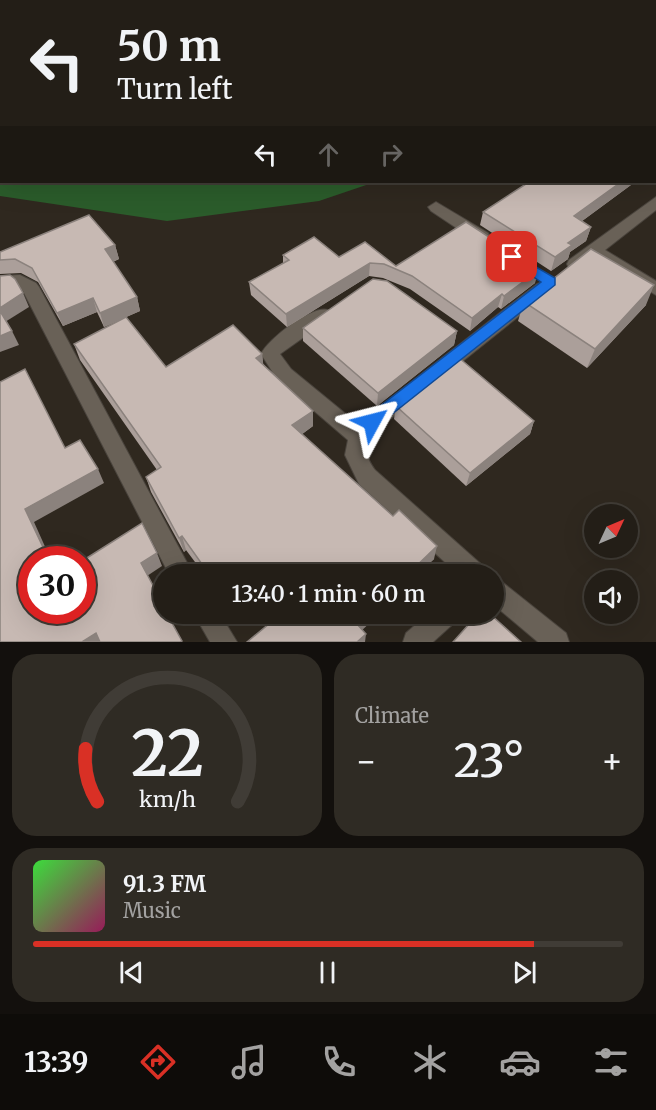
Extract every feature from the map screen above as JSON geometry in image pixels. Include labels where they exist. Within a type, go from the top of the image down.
[{"type":"street","points":[[464,564],[367,477],[356,457],[358,437],[372,422],[470,344],[546,279],[593,250],[656,202]]},
{"type":"street","points":[[436,207],[493,244]]},
{"type":"street","points":[[593,250],[656,289]]},
{"type":"street","points":[[0,282],[20,281],[30,287],[176,564]]},
{"type":"street","points":[[341,302],[277,345],[270,354],[284,374],[358,437]]},
{"type":"street","points":[[451,331],[470,344]]},
{"type":"street","points":[[504,598],[557,642]]},
{"type":"street","points":[[213,624],[225,642]]},
{"type":"street","points":[[415,642],[434,624]]},
{"type":"green space","points":[[0,183],[372,183],[319,201],[167,221],[0,196]]},
{"type":"building","points":[[527,183],[620,183],[574,216],[591,227],[568,243],[572,245],[555,257],[483,212]]},
{"type":"building","points":[[89,215],[115,245],[105,249],[137,297],[100,313],[93,298],[57,313],[32,268],[15,259],[0,260],[0,252]]},
{"type":"building","points":[[466,222],[539,270],[504,296],[502,294],[472,318],[412,276],[384,264],[370,263],[286,314],[249,282],[289,260],[283,255],[314,237],[339,257],[365,242],[396,266]]},
{"type":"building","points":[[591,249],[654,285],[595,349],[524,302]]},
{"type":"building","points":[[10,275],[23,293],[0,308],[0,276]]},
{"type":"building","points":[[373,279],[387,281],[457,331],[378,393],[303,328]]},
{"type":"building","points":[[0,311],[12,331],[0,336]]},
{"type":"building","points":[[126,317],[166,367],[233,325],[262,354],[256,358],[313,411],[292,425],[393,516],[399,510],[437,546],[418,564],[202,564],[182,536],[179,538],[146,477],[161,467],[74,344]]},
{"type":"building","points":[[458,357],[534,421],[470,473],[396,406]]},
{"type":"building","points":[[25,369],[65,448],[80,440],[98,469],[25,509],[42,546],[18,546],[18,624],[96,624],[96,552],[142,523],[157,553],[141,563],[153,585],[153,624],[173,624],[182,641],[100,642],[96,633],[82,642],[0,642],[0,382]]},
{"type":"building","points":[[269,624],[357,624],[366,634],[357,642],[247,642]]},
{"type":"building","points":[[469,624],[501,624],[521,642],[453,642]]},
{"type":"route","points":[[372,422],[551,282],[512,257]]}]
